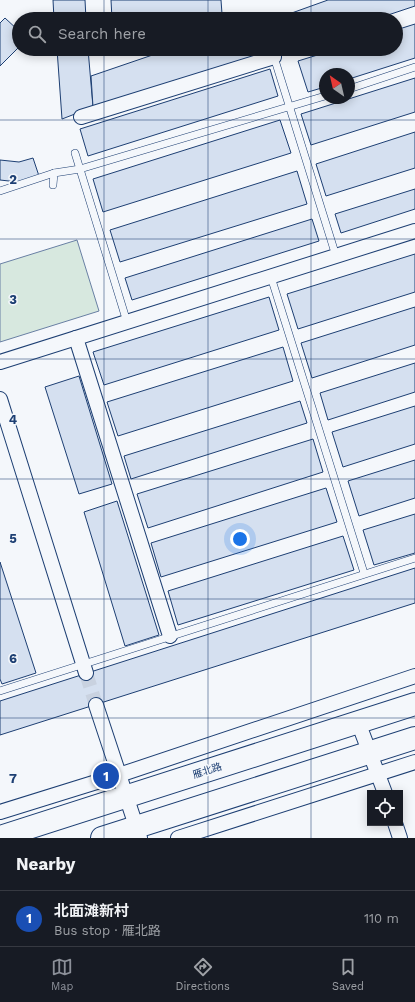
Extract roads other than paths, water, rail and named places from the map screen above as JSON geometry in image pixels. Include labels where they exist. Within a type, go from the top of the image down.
[{"type":"main road","name":"雁北路","points":[[0,837],[415,704]]},
{"type":"main road","points":[[102,838],[138,833],[370,752],[415,738]]},
{"type":"street","points":[[81,117],[274,57]]},
{"type":"street","points":[[0,362],[415,231]]},
{"type":"street","points":[[76,338],[170,636]]},
{"type":"street","points":[[0,399],[85,669]]},
{"type":"street","points":[[0,812],[118,775],[415,676]]},
{"type":"street","points":[[96,705],[138,833]]},
{"type":"street","points":[[358,722],[384,790]]},
{"type":"street","points":[[178,838],[415,762]]},
{"type":"street","points":[[396,826],[400,838]]},
{"type":"lane","points":[[274,57],[288,108],[336,256]]},
{"type":"lane","points":[[355,86],[415,67]]},
{"type":"lane","points":[[0,191],[54,173],[80,169],[319,98]]},
{"type":"lane","points":[[75,154],[127,322]]},
{"type":"lane","points":[[53,185],[54,173]]},
{"type":"lane","points":[[271,276],[364,573]]},
{"type":"lane","points":[[0,691],[85,669],[170,636],[415,558]]},
{"type":"tunnel","points":[[86,673],[96,705]]},
{"type":"place","name":"北面滩新村","points":[[106,776]]}]
